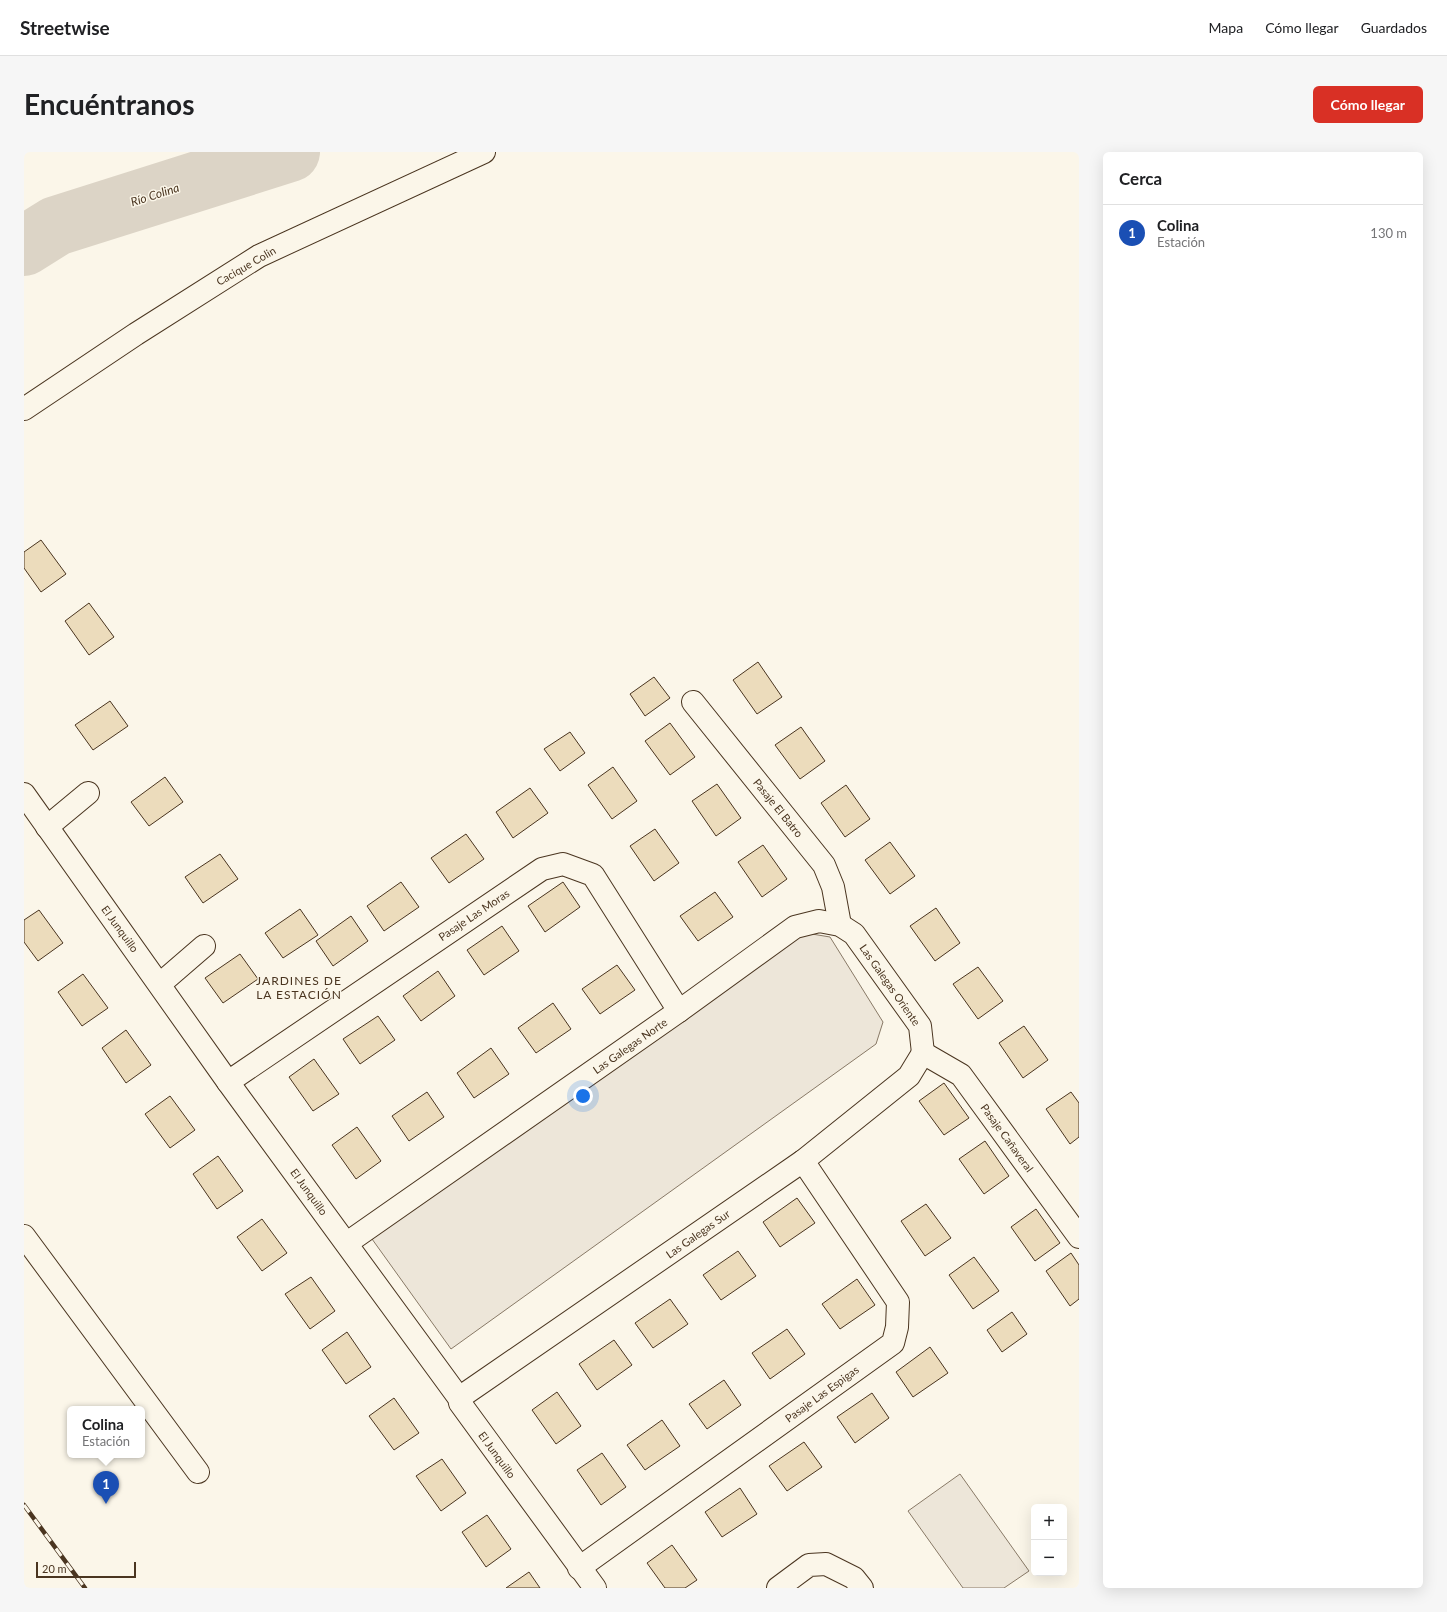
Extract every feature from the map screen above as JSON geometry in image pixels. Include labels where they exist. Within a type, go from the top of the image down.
[{"type":"street","name":"Cacique Colin","points":[[24,409],[136,334],[259,256],[484,152]]},
{"type":"street","name":"Pasaje El Batro","points":[[694,702],[824,865],[833,887],[840,925]]},
{"type":"street","points":[[48,827],[88,793]]},
{"type":"street","name":"El Junquillo","points":[[24,794],[228,1082],[347,1243],[459,1398],[460,1403],[595,1588]]},
{"type":"street","name":"Pasaje Las Moras","points":[[228,1082],[542,869],[563,864],[593,875],[679,1011]]},
{"type":"street","name":"Las Galegas Norte","points":[[347,1243],[679,1011],[794,927],[819,921],[840,925]]},
{"type":"street","name":"Las Galegas Oriente","points":[[840,925],[854,934],[920,1026],[923,1053]]},
{"type":"street","points":[[160,984],[204,946]]},
{"type":"street","name":"Las Galegas Sur","points":[[459,1398],[803,1161],[909,1076],[923,1053]]},
{"type":"street","name":"Pasaje Cañaveral","points":[[923,1053],[961,1075],[1079,1237]]},
{"type":"street","name":"Pasaje Las Espigas","points":[[579,1568],[893,1343],[897,1327],[898,1302],[803,1161]]},
{"type":"street","points":[[24,1236],[198,1472]]},
{"type":"street","points":[[778,1588],[808,1565],[826,1564],[854,1578],[862,1588]]},
{"type":"shaded area","points":[[800,932],[830,937],[883,1022],[876,1044],[451,1349],[372,1239]]},
{"type":"shaded area","points":[[960,1474],[1029,1571],[1004,1588],[963,1588],[908,1511]]},
{"type":"building","points":[[41,540],[66,574],[41,592],[24,568],[24,552]]},
{"type":"building","points":[[89,603],[114,637],[89,655],[65,621]]},
{"type":"building","points":[[758,662],[782,697],[757,714],[733,680]]},
{"type":"building","points":[[654,677],[670,698],[645,716],[630,694]]},
{"type":"building","points":[[110,701],[128,726],[93,750],[75,725]]},
{"type":"building","points":[[670,723],[695,757],[670,775],[645,741]]},
{"type":"building","points":[[801,727],[825,761],[800,779],[775,745]]},
{"type":"building","points":[[570,732],[585,753],[560,771],[544,749]]},
{"type":"building","points":[[613,767],[637,801],[612,819],[588,785]]},
{"type":"building","points":[[165,777],[183,802],[149,826],[131,802]]},
{"type":"building","points":[[717,784],[741,818],[716,836],[692,801]]},
{"type":"building","points":[[846,785],[870,819],[845,837],[821,803]]},
{"type":"building","points":[[530,788],[548,813],[513,838],[496,812]]},
{"type":"building","points":[[655,829],[679,863],[654,881],[630,846]]},
{"type":"building","points":[[466,834],[484,859],[449,883],[431,858]]},
{"type":"building","points":[[890,842],[915,876],[890,894],[865,860]]},
{"type":"building","points":[[763,845],[787,879],[762,897],[738,862]]},
{"type":"building","points":[[220,854],[238,879],[203,903],[185,877]]},
{"type":"building","points":[[401,882],[419,907],[384,931],[367,906]]},
{"type":"building","points":[[563,882],[580,907],[545,932],[528,906]]},
{"type":"building","points":[[715,892],[733,917],[698,941],[680,916]]},
{"type":"building","points":[[936,908],[960,943],[935,961],[910,926]]},
{"type":"building","points":[[300,909],[318,935],[283,958],[265,933]]},
{"type":"building","points":[[39,910],[63,943],[38,961],[24,942],[24,920]]},
{"type":"building","points":[[351,916],[368,941],[333,966],[316,941]]},
{"type":"building","points":[[502,926],[519,951],[484,975],[467,950]]},
{"type":"building","points":[[240,954],[258,979],[223,1003],[205,978]]},
{"type":"building","points":[[617,965],[635,990],[600,1014],[582,989]]},
{"type":"building","points":[[978,967],[1003,1001],[978,1019],[953,984]]},
{"type":"building","points":[[438,971],[455,996],[421,1021],[403,996]]},
{"type":"building","points":[[83,974],[108,1008],[82,1026],[58,992]]},
{"type":"building","points":[[553,1003],[571,1029],[536,1053],[518,1028]]},
{"type":"building","points":[[378,1016],[395,1040],[360,1064],[343,1039]]},
{"type":"building","points":[[1024,1026],[1048,1060],[1023,1078],[999,1043]]},
{"type":"building","points":[[126,1030],[151,1065],[126,1083],[102,1048]]},
{"type":"building","points":[[491,1048],[509,1074],[474,1098],[457,1073]]},
{"type":"building","points":[[314,1059],[339,1094],[313,1111],[289,1077]]},
{"type":"building","points":[[944,1083],[969,1118],[944,1135],[919,1101]]},
{"type":"building","points":[[427,1092],[444,1117],[409,1141],[392,1116]]},
{"type":"building","points":[[1071,1092],[1079,1103],[1079,1137],[1070,1144],[1046,1109]]},
{"type":"building","points":[[170,1096],[195,1130],[170,1148],[145,1114]]},
{"type":"building","points":[[357,1127],[381,1161],[356,1179],[332,1145]]},
{"type":"building","points":[[985,1141],[1009,1176],[984,1194],[959,1159]]},
{"type":"building","points":[[218,1156],[243,1191],[217,1209],[193,1174]]},
{"type":"building","points":[[797,1198],[815,1223],[780,1247],[763,1222]]},
{"type":"building","points":[[926,1204],[951,1238],[925,1256],[901,1221]]},
{"type":"building","points":[[1036,1209],[1060,1243],[1035,1261],[1011,1227]]},
{"type":"building","points":[[262,1219],[287,1253],[262,1271],[237,1237]]},
{"type":"building","points":[[738,1251],[756,1276],[721,1300],[703,1275]]},
{"type":"building","points":[[1071,1253],[1079,1265],[1079,1299],[1070,1306],[1046,1271]]},
{"type":"building","points":[[974,1257],[999,1291],[973,1309],[949,1275]]},
{"type":"building","points":[[311,1277],[335,1311],[310,1329],[285,1294]]},
{"type":"building","points":[[857,1279],[875,1305],[840,1329],[822,1304]]},
{"type":"building","points":[[670,1299],[688,1324],[653,1348],[635,1323]]},
{"type":"building","points":[[1012,1312],[1027,1334],[1002,1352],[987,1330]]},
{"type":"building","points":[[787,1329],[805,1354],[770,1379],[752,1353]]},
{"type":"building","points":[[347,1332],[371,1367],[346,1384],[322,1350]]},
{"type":"building","points":[[614,1340],[632,1365],[597,1390],[579,1364]]},
{"type":"building","points":[[930,1347],[948,1373],[913,1397],[896,1372]]},
{"type":"building","points":[[724,1380],[741,1405],[707,1429],[689,1404]]},
{"type":"building","points":[[557,1392],[581,1426],[556,1444],[532,1410]]},
{"type":"building","points":[[872,1393],[889,1418],[855,1443],[837,1417]]},
{"type":"building","points":[[394,1398],[419,1433],[394,1450],[369,1416]]},
{"type":"building","points":[[662,1420],[680,1446],[645,1470],[627,1445]]},
{"type":"building","points":[[804,1442],[822,1467],[787,1491],[769,1466]]},
{"type":"building","points":[[602,1453],[626,1487],[601,1505],[577,1470]]},
{"type":"building","points":[[442,1459],[466,1493],[441,1511],[416,1476]]},
{"type":"building","points":[[740,1488],[757,1514],[722,1537],[705,1512]]},
{"type":"building","points":[[487,1515],[511,1549],[486,1567],[462,1532]]},
{"type":"building","points":[[672,1545],[697,1580],[685,1588],[665,1588],[647,1563]]},
{"type":"building","points":[[529,1572],[540,1588],[506,1588]]},
{"type":"waterway","name":"Río Colina","points":[[24,246],[56,226],[290,152]]},
{"type":"railway","points":[[24,1505],[85,1588]]},
{"type":"place","name":"Colina","points":[[106,1504]]},
{"type":"district","name":"JARDINES DE LA ESTACIÓN","points":[[299,988]]}]
